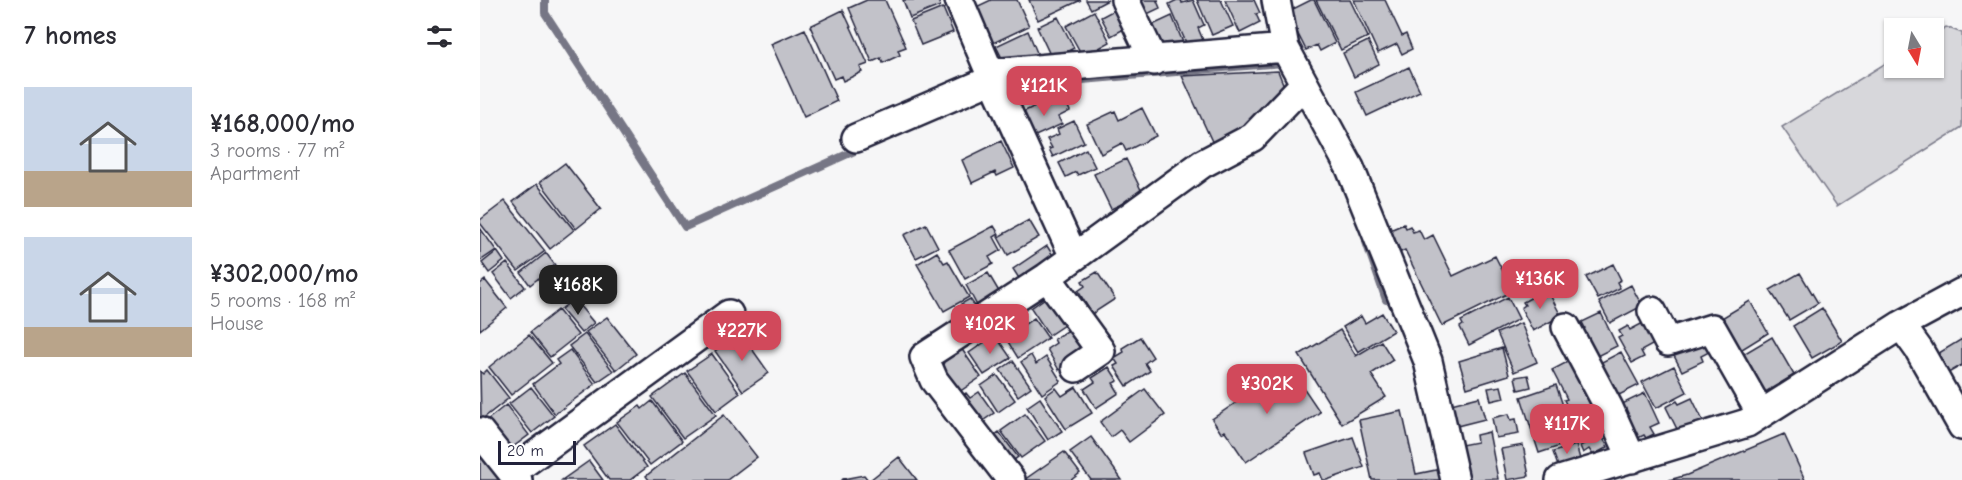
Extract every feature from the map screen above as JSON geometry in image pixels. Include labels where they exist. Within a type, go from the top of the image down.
[{"type":"street","points":[[959,0],[991,76],[1074,257]]},
{"type":"street","points":[[1125,0],[1154,61]]},
{"type":"street","points":[[1276,0],[1285,48],[1300,88],[1350,168],[1428,361],[1455,480]]},
{"type":"street","points":[[856,138],[991,76],[1285,48]]},
{"type":"street","points":[[1011,480],[934,380],[924,357],[1047,277],[1202,164],[1253,137],[1300,88]]},
{"type":"street","points":[[1047,277],[1101,351],[1076,368]]},
{"type":"street","points":[[1560,480],[1747,423],[1901,325],[1962,292]]},
{"type":"street","points":[[1652,311],[1668,342],[1712,328],[1761,414]]},
{"type":"street","points":[[480,432],[515,476],[729,314]]},
{"type":"street","points":[[1901,325],[1919,350],[1962,426]]},
{"type":"street","points":[[1566,327],[1609,408],[1632,459]]},
{"type":"shaded area","points":[[1944,28],[1962,33],[1962,127],[1837,206],[1782,127],[1884,64],[1884,78],[1944,78]]},
{"type":"building","points":[[867,0],[885,0],[906,47],[898,50],[900,55],[883,63],[881,58],[872,62],[849,8]]},
{"type":"building","points":[[903,0],[938,0],[940,6],[910,18]]},
{"type":"building","points":[[991,0],[1017,0],[1029,26],[991,44],[974,8]]},
{"type":"building","points":[[1029,0],[1081,0],[1038,20]]},
{"type":"building","points":[[1086,0],[1108,0],[1091,9]]},
{"type":"building","points":[[1136,0],[1159,0],[1157,1],[1160,8],[1143,16]]},
{"type":"building","points":[[1181,0],[1182,3],[1193,0],[1204,25],[1198,28],[1203,40],[1188,47],[1169,4]]},
{"type":"building","points":[[1197,0],[1221,0],[1233,26],[1212,35]]},
{"type":"building","points":[[1225,0],[1254,0],[1260,13],[1256,14],[1260,23],[1240,33]]},
{"type":"building","points":[[1314,0],[1335,43],[1320,51],[1317,45],[1306,50],[1287,12]]},
{"type":"building","points":[[1316,0],[1350,0],[1368,37],[1341,50]]},
{"type":"building","points":[[1354,0],[1385,0],[1402,36],[1406,34],[1412,49],[1402,54],[1397,44],[1378,53]]},
{"type":"building","points":[[943,8],[953,32],[921,45],[911,21]]},
{"type":"building","points":[[1116,9],[1126,28],[1111,36],[1101,17]]},
{"type":"building","points":[[843,10],[868,64],[860,67],[862,72],[843,81],[841,76],[834,79],[810,26]]},
{"type":"building","points":[[1094,11],[1110,42],[1083,57],[1066,26]]},
{"type":"building","points":[[1172,16],[1184,45],[1159,48],[1146,28]]},
{"type":"building","points":[[1058,17],[1074,48],[1052,59],[1037,27]]},
{"type":"building","points":[[805,29],[837,101],[804,117],[771,44]]},
{"type":"building","points":[[1028,31],[1038,55],[1023,62],[1020,57],[1005,64],[996,46]]},
{"type":"building","points":[[1368,41],[1379,64],[1354,77],[1343,53]]},
{"type":"building","points":[[1409,67],[1420,91],[1367,116],[1356,92]]},
{"type":"building","points":[[1278,71],[1284,86],[1242,132],[1215,148],[1182,76]]},
{"type":"building","points":[[1064,98],[1070,111],[1058,117],[1062,124],[1031,138],[1019,114],[1047,100],[1050,104]]},
{"type":"building","points":[[1142,108],[1156,136],[1126,151],[1122,143],[1101,154],[1087,124],[1115,111],[1119,120]]},
{"type":"building","points":[[1074,121],[1084,142],[1053,157],[1049,149],[1052,148],[1047,139],[1059,134],[1057,129]]},
{"type":"building","points":[[1001,141],[1014,168],[997,176],[995,172],[972,183],[962,160]]},
{"type":"building","points":[[1086,149],[1095,167],[1078,175],[1076,172],[1066,177],[1059,163]]},
{"type":"building","points":[[1126,159],[1143,194],[1111,209],[1094,174]]},
{"type":"building","points":[[565,163],[601,209],[576,229],[540,182]]},
{"type":"building","points":[[537,184],[574,230],[550,249],[513,202]]},
{"type":"building","points":[[505,201],[545,251],[518,271],[480,223],[480,220]]},
{"type":"building","points":[[1029,220],[1039,237],[1008,255],[998,237]]},
{"type":"building","points":[[926,224],[938,247],[916,258],[904,235]]},
{"type":"building","points":[[1404,224],[1406,228],[1410,226],[1413,232],[1419,230],[1424,240],[1433,235],[1453,276],[1495,256],[1513,291],[1442,326],[1405,250],[1401,252],[1390,230]]},
{"type":"building","points":[[994,226],[999,234],[994,237],[1001,250],[989,257],[993,264],[965,279],[949,250]]},
{"type":"building","points":[[480,228],[496,250],[480,261]]},
{"type":"building","points":[[1047,246],[1056,260],[1022,283],[1013,269]]},
{"type":"building","points":[[497,251],[504,261],[489,273],[482,263]]},
{"type":"building","points":[[937,252],[944,263],[948,261],[969,297],[944,311],[917,264]]},
{"type":"building","points":[[546,253],[555,265],[530,285],[521,273]]},
{"type":"building","points":[[507,263],[525,287],[511,298],[493,274]]},
{"type":"building","points":[[1613,264],[1621,280],[1617,282],[1620,288],[1598,299],[1586,277]]},
{"type":"building","points":[[1097,272],[1115,299],[1092,314],[1078,291],[1085,286],[1082,281]]},
{"type":"building","points":[[988,273],[1004,300],[981,313],[966,285]]},
{"type":"building","points":[[1800,273],[1818,303],[1789,320],[1770,290]]},
{"type":"building","points":[[485,280],[507,308],[480,330],[480,284]]},
{"type":"building","points":[[1631,285],[1642,306],[1610,323],[1599,302]]},
{"type":"building","points":[[1547,289],[1561,316],[1533,331],[1521,308],[1525,305],[1523,302]]},
{"type":"building","points":[[1051,294],[1070,321],[1049,335],[1031,308]]},
{"type":"building","points":[[1508,297],[1519,319],[1469,345],[1460,327],[1463,325],[1461,321]]},
{"type":"building","points":[[574,299],[594,323],[581,333],[561,309]]},
{"type":"building","points":[[970,299],[977,309],[967,315],[961,304]]},
{"type":"building","points":[[1750,301],[1768,333],[1739,351],[1720,319]]},
{"type":"building","points":[[1822,308],[1842,341],[1812,358],[1793,326]]},
{"type":"building","points":[[558,310],[578,335],[550,357],[530,332]]},
{"type":"building","points":[[1382,313],[1393,331],[1358,352],[1343,327],[1361,316],[1365,323]]},
{"type":"building","points":[[1601,313],[1617,346],[1593,358],[1580,330],[1585,328],[1582,322]]},
{"type":"building","points":[[607,317],[636,354],[616,370],[586,332]]},
{"type":"building","points":[[1034,318],[1048,338],[1018,358],[1005,337]]},
{"type":"building","points":[[1521,323],[1537,362],[1514,372],[1497,333]]},
{"type":"building","points":[[1643,323],[1654,344],[1641,351],[1644,357],[1632,363],[1618,338],[1622,336],[1619,331],[1628,326],[1630,330]]},
{"type":"building","points":[[1072,328],[1085,348],[1083,355],[1059,370],[1047,349],[1056,343],[1054,339]]},
{"type":"building","points":[[1340,330],[1356,356],[1381,341],[1393,360],[1371,374],[1386,397],[1342,424],[1299,355]]},
{"type":"building","points":[[740,332],[769,373],[743,391],[715,351]]},
{"type":"building","points":[[585,334],[613,371],[597,382],[569,346]]},
{"type":"building","points":[[529,335],[552,363],[511,395],[489,367]]},
{"type":"building","points":[[995,335],[1011,358],[984,375],[969,353]]},
{"type":"building","points":[[1140,337],[1153,357],[1145,363],[1150,371],[1127,386],[1114,366],[1118,364],[1114,358],[1124,352],[1122,348]]},
{"type":"building","points":[[1704,337],[1711,351],[1701,356],[1703,361],[1682,371],[1672,352]]},
{"type":"building","points":[[1772,337],[1794,375],[1762,394],[1740,356]]},
{"type":"building","points":[[1962,339],[1962,365],[1945,375],[1934,356]]},
{"type":"building","points":[[961,348],[981,377],[956,394],[935,365]]},
{"type":"building","points":[[1502,348],[1509,375],[1467,388],[1459,361]]},
{"type":"building","points":[[570,350],[595,384],[555,414],[533,384],[559,364],[556,360]]},
{"type":"building","points":[[1621,352],[1639,385],[1615,397],[1598,364]]},
{"type":"building","points":[[712,354],[740,393],[716,411],[687,371]]},
{"type":"building","points":[[1031,355],[1036,364],[1046,357],[1061,381],[1042,394],[1021,362]]},
{"type":"building","points":[[1575,358],[1597,403],[1572,416],[1564,400],[1567,399],[1552,370]]},
{"type":"building","points":[[1013,361],[1031,387],[1018,396],[1000,370]]},
{"type":"building","points":[[1674,366],[1687,392],[1656,408],[1642,382]]},
{"type":"building","points":[[1109,367],[1118,381],[1113,383],[1119,393],[1096,408],[1084,389],[1095,382],[1092,378]]},
{"type":"building","points":[[487,370],[509,398],[481,420],[480,371],[483,374]]},
{"type":"building","points":[[1284,370],[1292,382],[1297,378],[1320,412],[1246,462],[1225,431],[1221,433],[1212,419]]},
{"type":"building","points":[[685,373],[716,415],[683,438],[652,397]]},
{"type":"building","points":[[997,375],[1015,400],[998,412],[981,386]]},
{"type":"building","points":[[1528,375],[1531,387],[1518,390],[1515,377]]},
{"type":"building","points":[[1556,385],[1575,441],[1539,453],[1521,397]]},
{"type":"building","points":[[1501,386],[1504,398],[1491,401],[1488,388]]},
{"type":"building","points":[[531,387],[554,416],[532,433],[509,404]]},
{"type":"building","points":[[1076,387],[1092,413],[1066,429],[1045,396],[1056,388],[1062,396]]},
{"type":"building","points":[[1145,389],[1165,415],[1129,442],[1120,430],[1111,437],[1100,422]]},
{"type":"building","points":[[979,392],[994,413],[977,425],[958,398],[966,393],[970,398]]},
{"type":"building","points":[[1645,393],[1659,423],[1650,427],[1654,434],[1636,439],[1620,405]]},
{"type":"building","points":[[1479,397],[1485,419],[1457,426],[1451,404]]},
{"type":"building","points":[[1040,398],[1062,431],[1048,440],[1027,407]]},
{"type":"building","points":[[1692,398],[1703,421],[1679,433],[1666,407],[1677,401],[1679,404]]},
{"type":"building","points":[[652,401],[682,441],[650,465],[617,422],[640,406],[642,409]]},
{"type":"building","points":[[506,405],[529,435],[505,453],[482,424]]},
{"type":"building","points":[[1402,411],[1416,474],[1441,469],[1443,480],[1372,480],[1359,420]]},
{"type":"building","points":[[1025,414],[1045,441],[1021,458],[1001,431]]},
{"type":"building","points":[[1509,414],[1511,420],[1516,419],[1519,434],[1496,438],[1492,418]]},
{"type":"building","points":[[724,415],[757,457],[727,480],[649,480],[646,476]]},
{"type":"building","points":[[1603,422],[1611,437],[1604,440],[1608,447],[1593,455],[1589,449],[1583,453],[1580,446],[1584,444],[1577,431],[1590,424],[1593,428]]},
{"type":"building","points":[[615,424],[647,467],[630,480],[609,480],[584,446]]},
{"type":"building","points":[[999,432],[1018,457],[1006,466],[987,441]]},
{"type":"building","points":[[1489,432],[1498,479],[1465,480],[1463,467],[1466,466],[1461,445],[1477,442],[1476,435]]},
{"type":"building","points":[[1784,434],[1805,480],[1669,480],[1687,475]]},
{"type":"building","points":[[1091,437],[1122,480],[1091,480],[1070,452]]},
{"type":"building","points":[[1353,437],[1364,467],[1327,480],[1323,480],[1320,473],[1314,475],[1306,453]]},
{"type":"building","points":[[1523,445],[1529,476],[1507,480],[1501,449]]},
{"type":"building","points":[[1576,445],[1580,459],[1558,466],[1553,452]]},
{"type":"building","points":[[486,452],[499,480],[480,480],[480,457]]},
{"type":"building","points":[[1064,452],[1080,473],[1071,480],[1024,480]]},
{"type":"building","points":[[899,457],[917,480],[870,480]]},
{"type":"building","points":[[589,461],[603,480],[562,480]]},
{"type":"building","points":[[864,475],[868,480],[842,480],[843,479]]},
{"type":"waterway","points":[[545,0],[545,13],[685,227],[861,148]]},
{"type":"waterway","points":[[1001,87],[1283,63],[1285,68]]},
{"type":"waterway","points":[[1366,242],[1386,300]]}]
